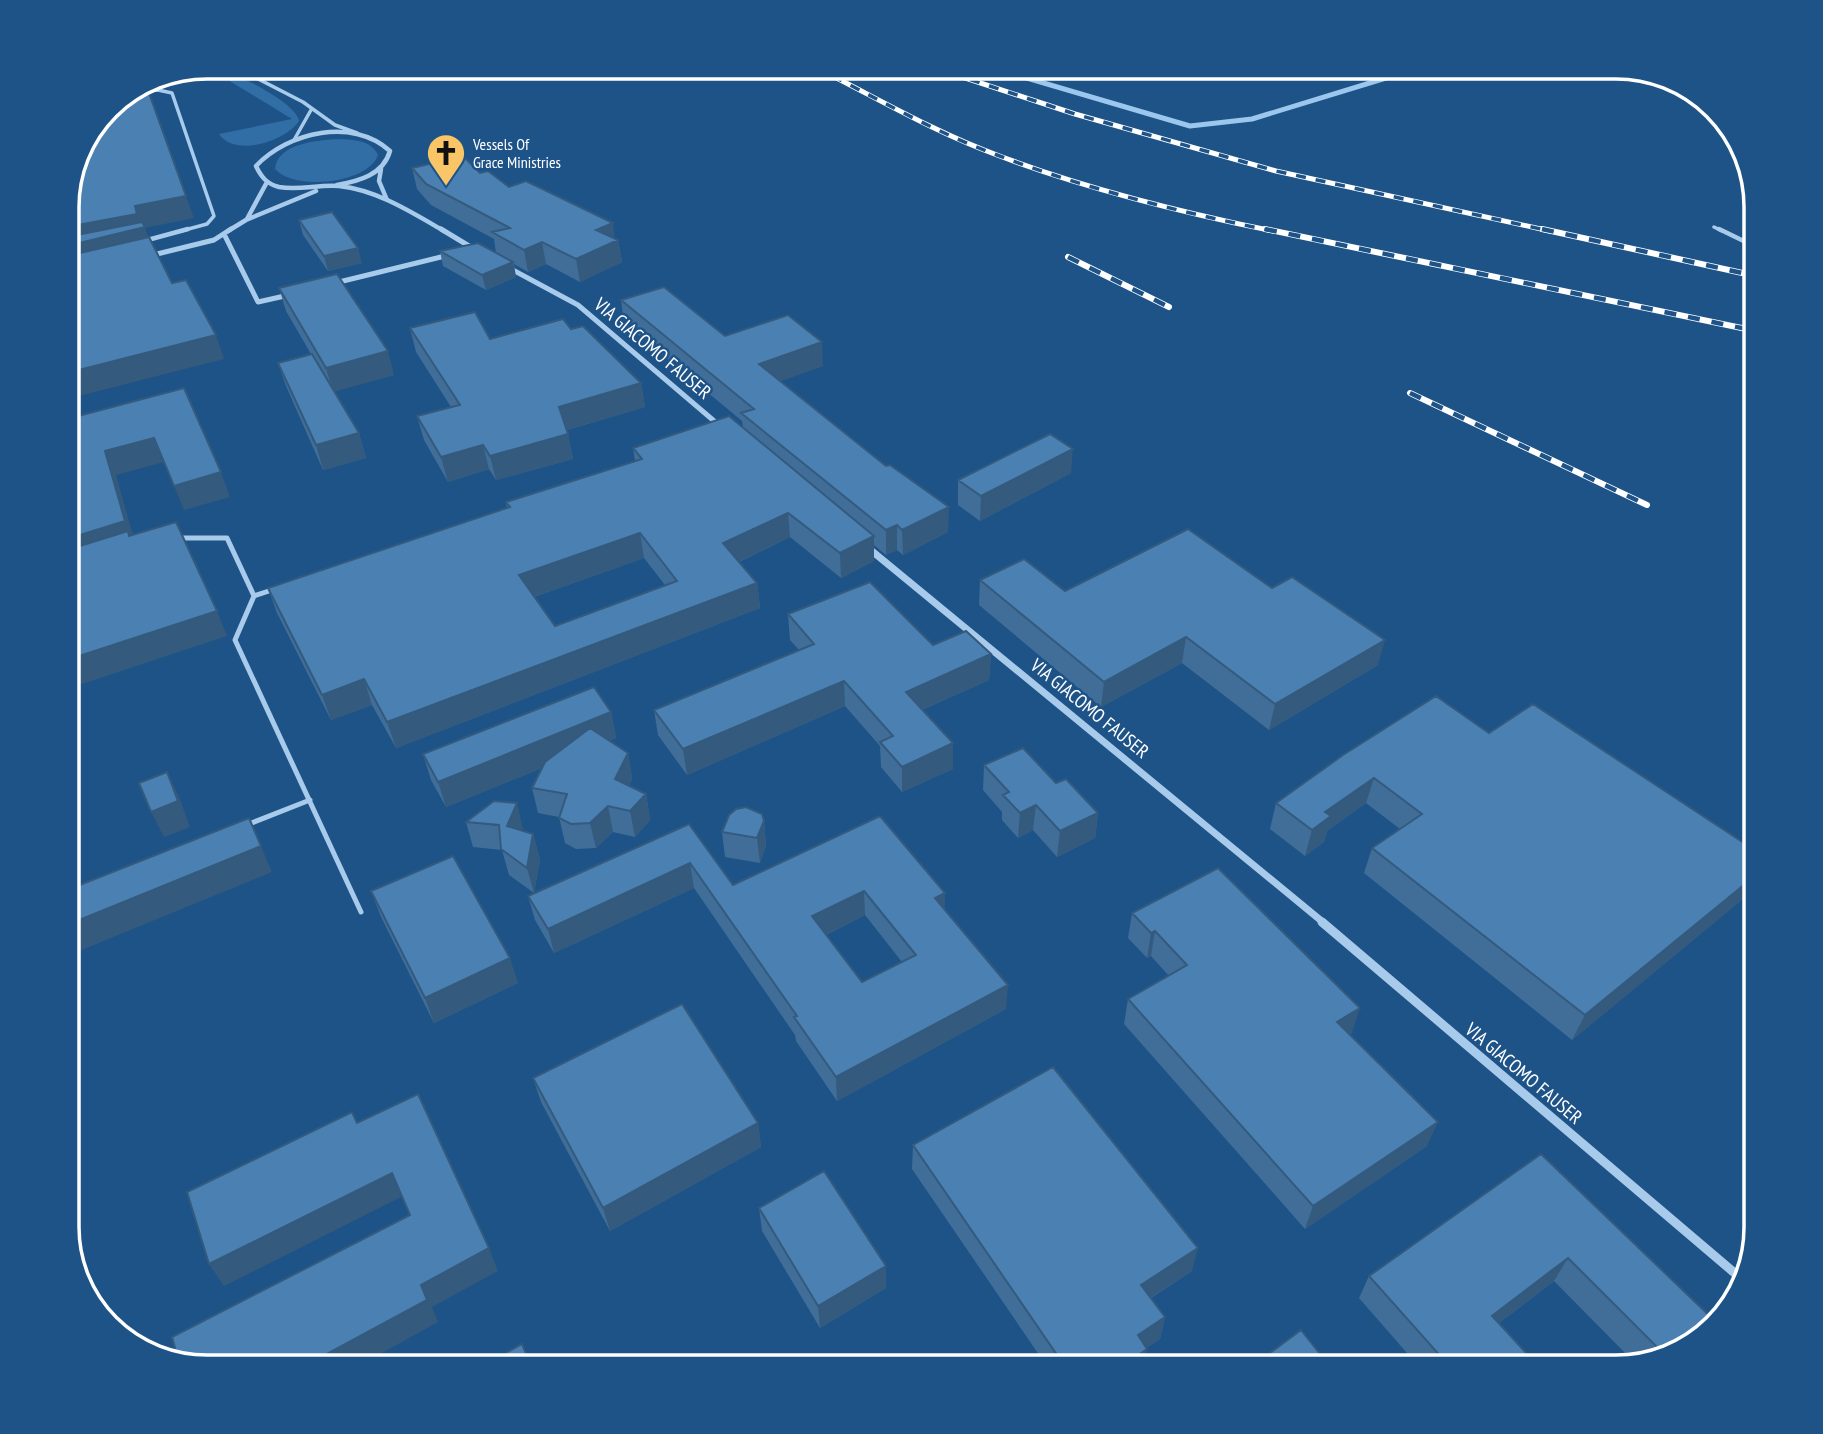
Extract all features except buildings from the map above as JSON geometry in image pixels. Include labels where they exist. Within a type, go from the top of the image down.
[{"type":"street","points":[[147,256],[225,236],[246,220],[325,188],[366,177],[381,169],[389,159],[390,150],[385,143],[357,133],[315,135],[293,140],[269,152],[256,166],[258,175],[267,182],[293,188],[325,188]]},
{"type":"street","points":[[381,169],[379,181],[387,200]]},
{"type":"street","points":[[246,220],[267,182]]},
{"type":"street","points":[[337,185],[387,200],[485,255]]},
{"type":"street","points":[[225,236],[258,302],[299,292]]},
{"type":"street","points":[[326,286],[473,249]]},
{"type":"street","name":"VIA GIACOMO FAUSER","points":[[496,261],[578,305],[728,433]]},
{"type":"street","name":"VIA GIACOMO FAUSER","points":[[858,539],[1291,895],[1736,1274]]},
{"type":"lane","points":[[260,79],[303,102],[335,125],[357,133]]},
{"type":"lane","points":[[132,243],[207,224],[214,216],[172,93],[154,90]]},
{"type":"lane","points":[[293,140],[311,110]]},
{"type":"lane","points":[[1714,227],[1744,241]]},
{"type":"lane","points":[[167,541],[180,537],[227,538],[254,596]]},
{"type":"lane","points":[[280,587],[254,596],[235,640],[361,912]]},
{"type":"lane","points":[[233,830],[310,800]]},
{"type":"shaded area","points":[[226,79],[243,79],[259,86],[286,104],[299,121],[283,135],[260,144],[236,145],[226,141],[219,134],[292,119]]},
{"type":"shaded area","points":[[339,139],[367,144],[378,155],[371,165],[360,173],[330,181],[298,180],[284,176],[275,169],[283,153],[291,148],[310,142]]},
{"type":"waterway","points":[[1030,79],[1190,126],[1252,119],[1383,79]]},
{"type":"railway","points":[[838,79],[950,136],[1065,179],[1134,199],[1273,231]]},
{"type":"railway","points":[[969,79],[1075,114],[1276,171],[1550,231]]},
{"type":"railway","points":[[1265,229],[1744,329]]},
{"type":"railway","points":[[1542,229],[1744,273]]},
{"type":"railway","points":[[1068,257],[1169,307]]},
{"type":"railway","points":[[1410,393],[1647,505]]},
{"type":"place","name":"Vessels Of Grace Ministries","points":[[446,187]]}]
